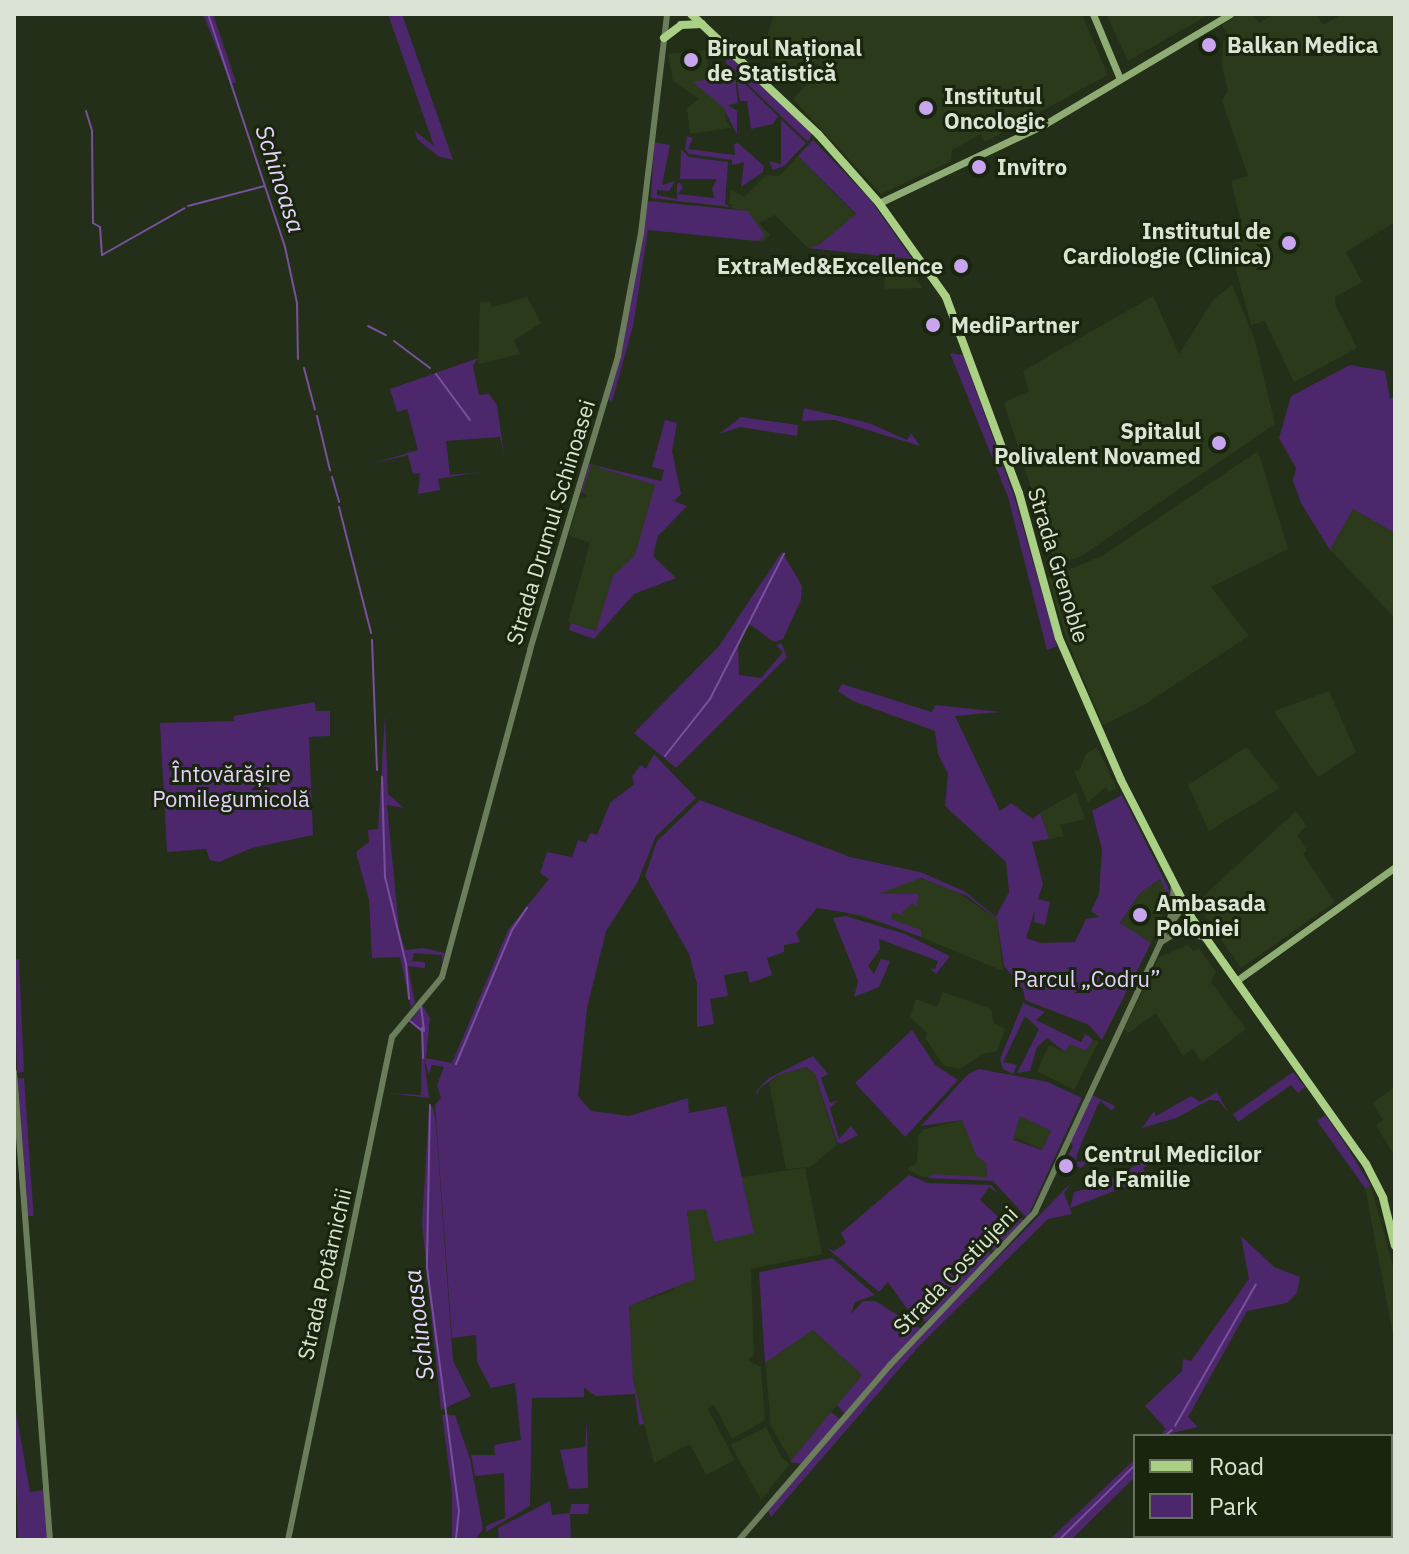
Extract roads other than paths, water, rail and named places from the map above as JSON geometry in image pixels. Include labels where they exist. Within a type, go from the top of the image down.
[{"type":"main road","name":"Strada Grenoble","points":[[691,14],[801,116],[879,203],[948,301],[1019,493],[1062,645],[1174,886],[1206,938],[1366,1164],[1383,1198],[1395,1246]]},
{"type":"main road","points":[[1093,14],[1120,79]]},
{"type":"main road","points":[[879,203],[1026,134],[1230,14]]},
{"type":"main road","points":[[664,38],[681,25],[702,24]]},
{"type":"main road","points":[[1236,981],[1395,867]]},
{"type":"street","name":"Strada Drumul Schinoasei","points":[[404,1020],[442,977],[522,675],[618,356],[641,233],[667,14]]},
{"type":"street","name":"Strada Costiujeni","points":[[739,1540],[890,1365],[1033,1215],[1167,928],[1174,886]]},
{"type":"street","points":[[1167,928],[1180,911],[1190,914]]},
{"type":"street","name":"Strada Costiujeni","points":[[1160,944],[1190,914]]},
{"type":"street","points":[[1172,921],[1176,931],[1206,938]]},
{"type":"street","name":"Strada Potârnichii","points":[[288,1540],[392,1037],[404,1020]]},
{"type":"street","points":[[14,1072],[50,1540]]},
{"type":"waterway","name":"Schinoasa","points":[[208,14],[285,247],[297,303],[298,359]]},
{"type":"waterway","points":[[86,111],[92,131],[93,223],[100,227],[102,255],[185,208]]},
{"type":"waterway","points":[[188,206],[264,186]]},
{"type":"waterway","points":[[368,326],[386,335]]},
{"type":"waterway","points":[[394,341],[430,368]]},
{"type":"waterway","name":"Schinoasa","points":[[304,368],[315,410]]},
{"type":"waterway","points":[[436,374],[470,420]]},
{"type":"waterway","name":"Schinoasa","points":[[317,416],[330,470]]},
{"type":"waterway","name":"Schinoasa","points":[[332,477],[339,502]]},
{"type":"waterway","name":"Schinoasa","points":[[339,507],[371,633]]},
{"type":"waterway","points":[[665,756],[710,699],[784,554]]},
{"type":"waterway","name":"Schinoasa","points":[[372,640],[377,770]]},
{"type":"waterway","name":"Schinoasa","points":[[382,777],[385,877],[406,964],[409,999]]},
{"type":"waterway","points":[[456,1064],[512,930],[527,908]]},
{"type":"waterway","points":[[421,1006],[424,1031]]},
{"type":"waterway","points":[[410,1021],[421,1030]]},
{"type":"waterway","name":"Schinoasa","points":[[422,1028],[423,1058]]},
{"type":"waterway","name":"Schinoasa","points":[[430,1105],[427,1268],[459,1510],[456,1540]]},
{"type":"waterway","points":[[1175,1426],[1256,1284]]},
{"type":"waterway","points":[[1167,1434],[1172,1430]]},
{"type":"waterway","points":[[1059,1540],[1133,1467]]},
{"type":"place","name":"Balkan Medica","points":[[1209,45]]},
{"type":"place","name":"Biroul Național de Statistică","points":[[691,60]]},
{"type":"place","name":"Institutul Oncologic","points":[[926,108]]},
{"type":"place","name":"Invitro","points":[[979,167]]},
{"type":"place","name":"Institutul de Cardiologie (Clinica)","points":[[1289,243]]},
{"type":"place","name":"ExtraMed&Excellence","points":[[961,266]]},
{"type":"place","name":"MediPartner","points":[[933,325]]},
{"type":"place","name":"Spitalul Polivalent Novamed","points":[[1219,443]]},
{"type":"place","name":"Ambasada Poloniei","points":[[1140,915]]},
{"type":"place","name":"Centrul Medicilor de Familie","points":[[1066,1166]]},
{"type":"park label","name":"Întovărășire Pomilegumicolă","points":[[231,786]]},
{"type":"park label","name":"Parcul „Codru”","points":[[1087,979]]}]
